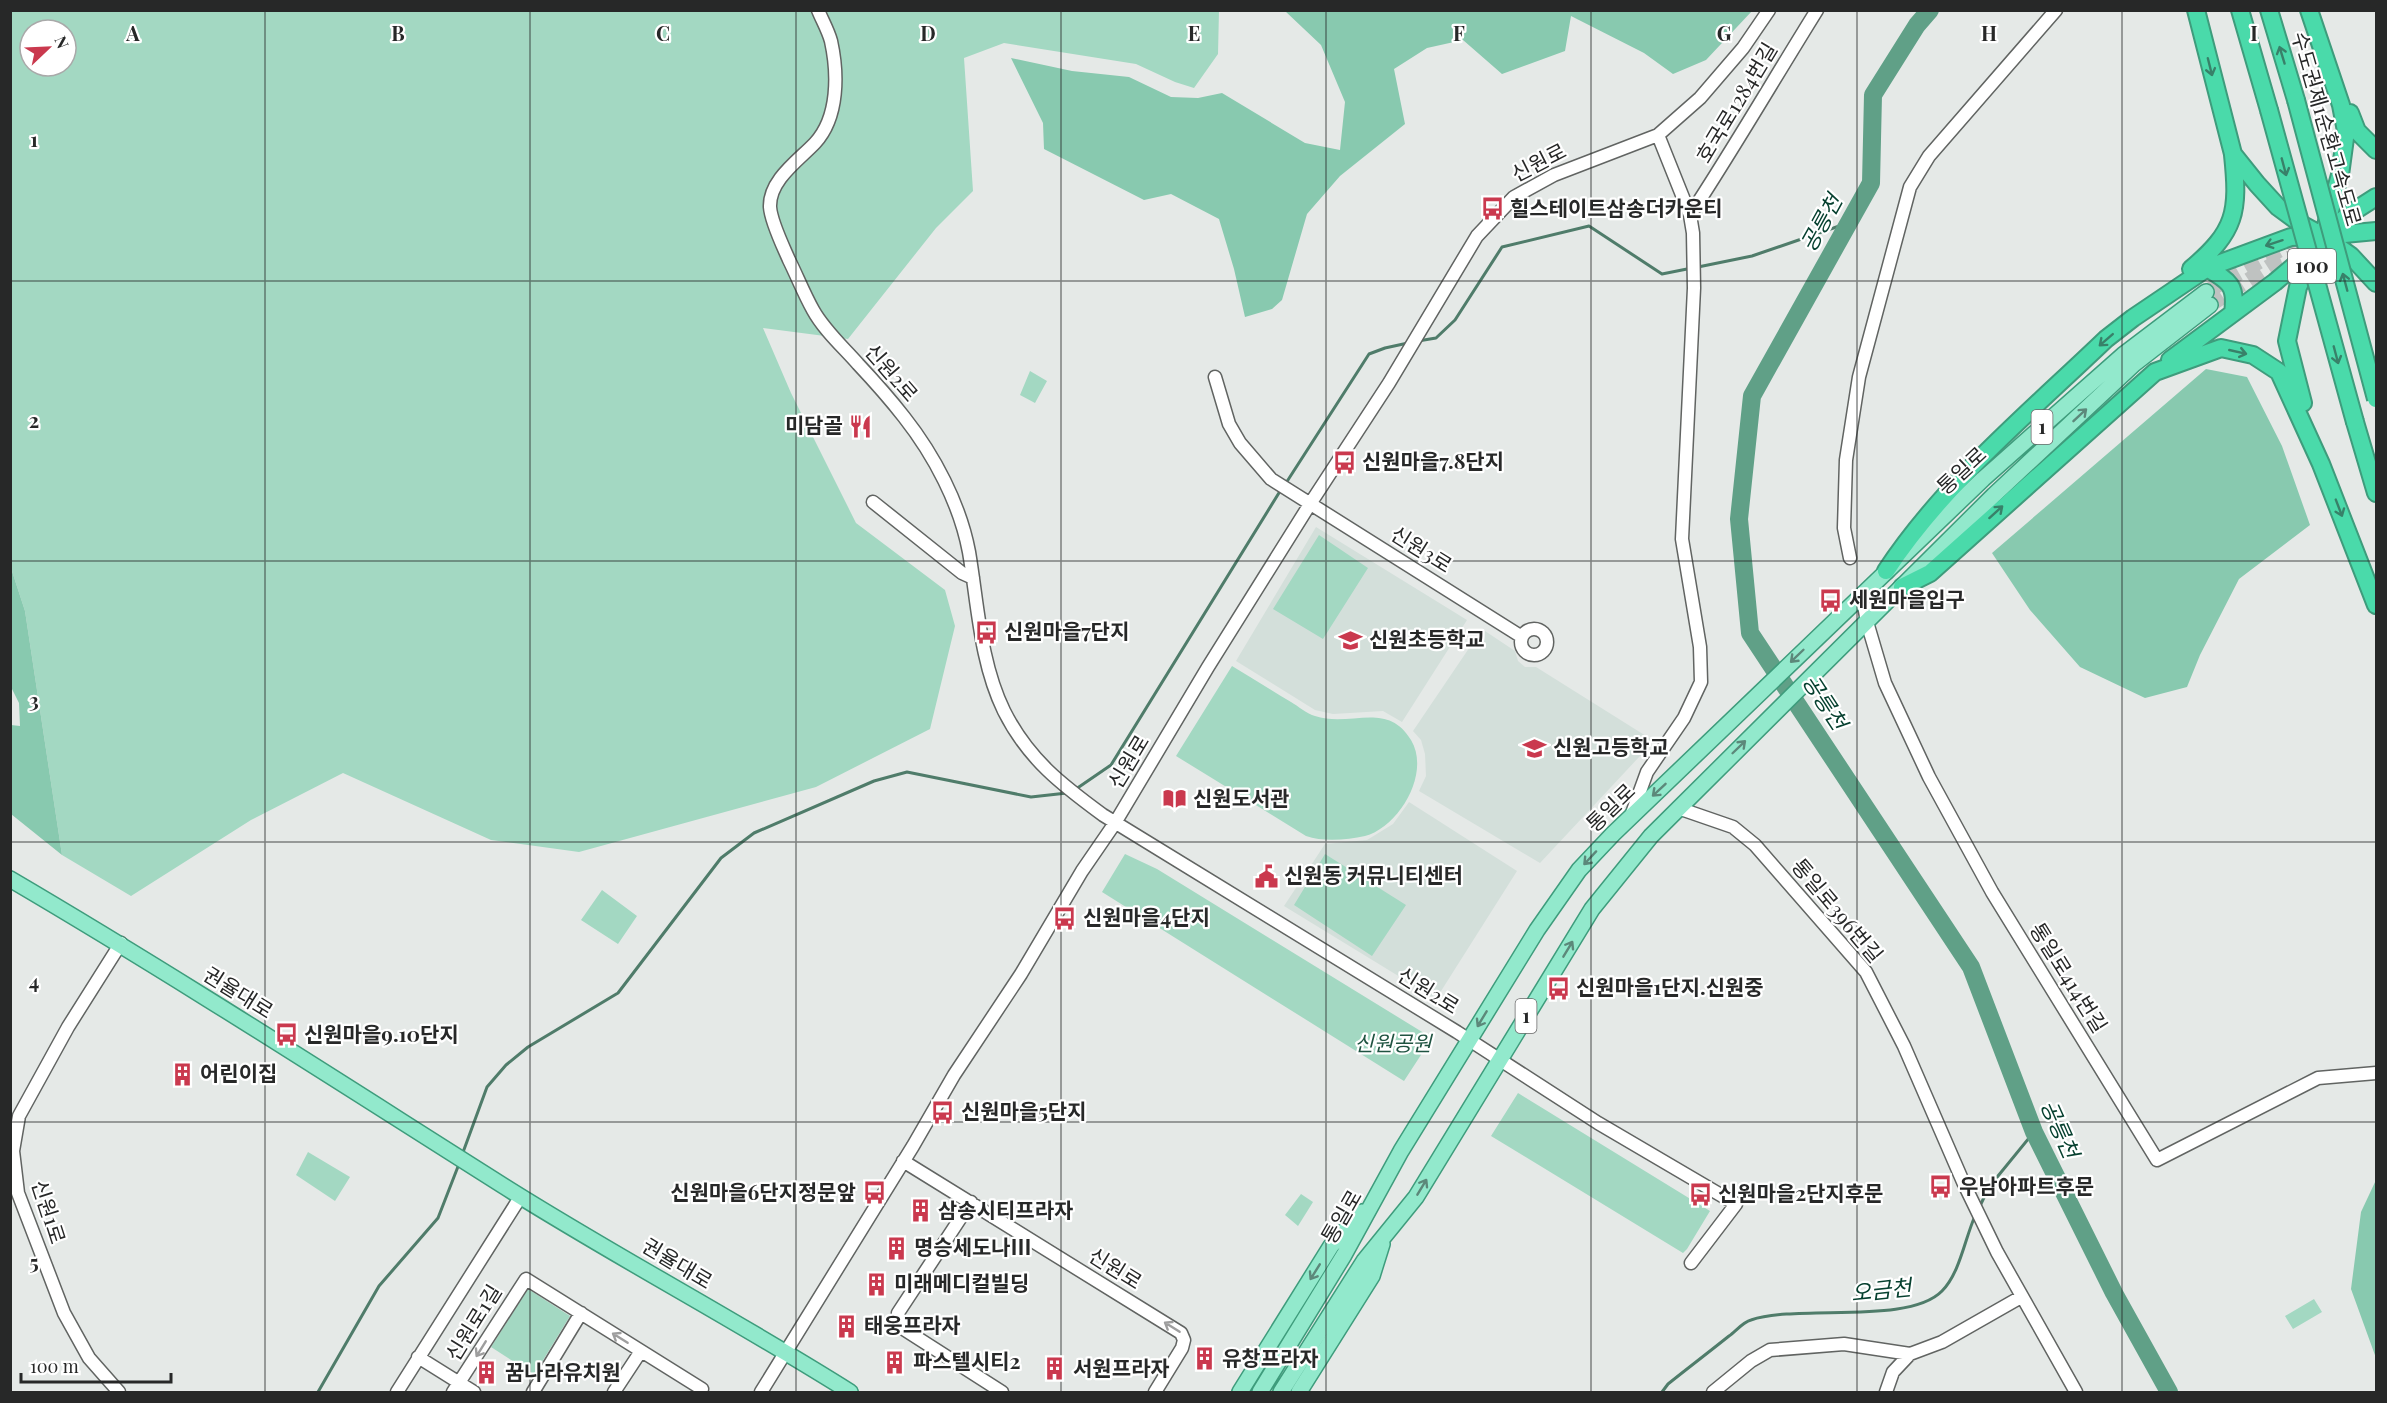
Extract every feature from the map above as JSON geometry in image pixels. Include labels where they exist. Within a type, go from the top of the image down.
[{"type":"highway","points":[[1886,571],[1904,543],[1945,495],[2106,339],[2217,246],[2231,225],[2236,190],[2233,154],[2196,10]]},
{"type":"highway","name":"100","points":[[2240,10],[2376,493]]},
{"type":"highway","name":"수도권제1순환고속도로","points":[[2269,10],[2296,100],[2376,399]]},
{"type":"highway","points":[[2310,10],[2357,130],[2376,150]]},
{"type":"highway","points":[[2310,10],[2341,105],[2346,131],[2340,175],[2323,236],[2298,287],[2287,341],[2321,464]]},
{"type":"highway","points":[[2233,154],[2278,207],[2351,256],[2376,283]]},
{"type":"highway","points":[[1902,587],[1930,573],[2155,372],[2301,260],[2323,236],[2351,213],[2376,197]]},
{"type":"highway","points":[[2133,318],[2207,268],[2291,237],[2376,231]]},
{"type":"highway","points":[[2207,268],[2232,286],[2236,298],[2233,313]]},
{"type":"highway","points":[[2155,372],[2221,348],[2253,355],[2279,372],[2321,464],[2376,605]]},
{"type":"main road","name":"통일로","points":[[1260,1392],[1344,1256],[1401,1151],[1556,901],[1579,870],[1631,816],[1983,479],[2114,363],[2208,298],[1994,495],[1651,836],[1592,909],[1416,1197],[1364,1262],[1281,1392]]},
{"type":"main road","name":"권율대로","points":[[10,879],[121,944],[483,1173],[785,1351],[850,1392]]},
{"type":"main road","points":[[1240,1392],[1331,1246],[1379,1195]]},
{"type":"main road","points":[[1299,1392],[1372,1276],[1386,1233]]},
{"type":"street","name":"신원2로","points":[[818,10],[831,39],[836,85],[830,120],[817,141],[786,171],[774,191],[770,207],[780,241],[814,312],[839,344],[905,418],[955,503],[969,549],[981,630],[991,677],[1004,712],[1031,752],[1047,772],[1065,788],[1115,823],[1296,932],[1598,1123],[1736,1204],[1691,1263]]},
{"type":"street","name":"호국로1284번길","points":[[1658,135],[1700,98],[1743,48],[1769,10]]},
{"type":"street","name":"호국로1284번길","points":[[1690,216],[1729,157],[1764,95],[1817,10]]},
{"type":"street","points":[[1850,558],[1844,528],[1846,460],[1859,377],[1910,187],[1929,156],[2056,10]]},
{"type":"street","points":[[1631,816],[1647,772],[1684,718],[1701,681],[1700,647],[1682,539],[1694,288],[1693,233],[1690,216],[1658,135]]},
{"type":"street","name":"신원로","points":[[761,1392],[954,1075],[1021,974],[1082,871],[1115,823],[1310,504],[1389,383],[1477,236],[1514,196],[1554,175],[1658,135]]},
{"type":"street","name":"신원3로","points":[[1215,377],[1229,424],[1240,443],[1271,479],[1522,637]]},
{"type":"street","points":[[873,502],[962,573],[973,578]]},
{"type":"street","name":"통일로414번길","points":[[1862,594],[1867,622],[1885,684],[1929,777],[1992,892],[2157,1160],[2318,1078],[2376,1073]]},
{"type":"street","name":"통일로396번길","points":[[1678,808],[1698,813],[1733,827],[1755,845],[1866,972],[1904,1046],[1964,1184],[2021,1297]]},
{"type":"street","name":"신원1로","points":[[119,1392],[89,1358],[64,1313],[18,1193],[13,1151],[19,1116],[68,1027],[121,944]]},
{"type":"street","name":"신원로","points":[[903,1161],[1181,1333],[1184,1340],[1182,1348],[1155,1392]]},
{"type":"street","points":[[397,1392],[521,1196]]},
{"type":"street","points":[[971,1202],[898,1313],[899,1321],[902,1328],[1002,1392]]},
{"type":"street","name":"신원로1길","points":[[456,1388],[526,1279],[702,1389],[700,1392]]},
{"type":"street","points":[[1713,1392],[1762,1354],[1778,1348],[1845,1344],[1910,1353],[1942,1342],[2021,1297],[2076,1392]]},
{"type":"street","points":[[533,1392],[581,1313]]},
{"type":"street","points":[[614,1392],[641,1351]]},
{"type":"street","points":[[1886,1392],[1893,1372],[1910,1353]]},
{"type":"street","points":[[418,1357],[456,1388],[474,1392]]},
{"type":"shaded area","name":"신원초등학교","points":[[1316,527],[1467,620],[1402,722],[1383,711],[1333,714],[1315,710],[1236,661]]},
{"type":"shaded area","name":"신원고등학교","points":[[1482,629],[1515,651],[1518,661],[1525,667],[1536,667],[1654,741],[1540,863],[1419,791],[1426,776],[1425,754],[1421,740],[1413,731]]},
{"type":"shaded area","points":[[1409,802],[1517,871],[1436,999],[1284,906],[1325,844],[1367,840],[1393,824]]},
{"type":"green space","points":[[1219,10],[1218,54],[1194,88],[1136,64],[1004,43],[964,58],[973,191],[936,228],[848,339],[763,328],[791,393],[856,523],[945,590],[955,626],[930,729],[816,787],[579,852],[491,840],[343,773],[251,820],[131,896],[62,855],[25,611],[11,568],[10,11]]},
{"type":"green space","points":[[1285,11],[1752,11],[1706,60],[1673,74],[1644,53],[1571,16],[1565,51],[1502,74],[1463,40],[1427,48],[1394,69],[1405,124],[1340,176],[1307,214],[1282,300],[1272,309],[1245,317],[1219,219],[1171,194],[1144,200],[1044,149],[1043,123],[1011,58],[1072,71],[1129,77],[1171,97],[1198,98],[1222,93],[1305,143],[1340,150],[1345,102],[1321,45]]},
{"type":"green space","points":[[2206,369],[2247,377],[2282,446],[2310,525],[2239,579],[2200,655],[2187,687],[2145,698],[2080,667],[2030,610],[1992,553]]},
{"type":"green space","points":[[1030,371],[1047,381],[1035,403],[1020,395]]},
{"type":"green space","points":[[1319,535],[1368,568],[1323,639],[1273,609]]},
{"type":"green space","points":[[11,568],[25,611],[62,855],[11,814],[11,725],[20,726],[19,703],[11,687]]},
{"type":"green space","points":[[1232,666],[1312,715],[1328,719],[1379,718],[1391,721],[1401,728],[1411,740],[1416,753],[1417,768],[1408,797],[1389,822],[1378,831],[1365,836],[1327,840],[1306,836],[1176,756]]},
{"type":"green space","name":"신원공원","points":[[1125,854],[1157,869],[1432,1038],[1404,1081],[1102,892]]},
{"type":"green space","points":[[1325,854],[1406,905],[1372,956],[1294,905]]},
{"type":"green space","points":[[602,890],[637,916],[618,944],[581,920]]},
{"type":"green space","points":[[1518,1093],[1710,1211],[1687,1249],[1683,1253],[1491,1136]]},
{"type":"green space","points":[[308,1152],[350,1177],[335,1201],[296,1175]]},
{"type":"green space","points":[[2376,1180],[2376,1358],[2351,1289],[2361,1212]]},
{"type":"green space","points":[[1301,1194],[1313,1202],[1298,1226],[1285,1215]]},
{"type":"green space","points":[[528,1289],[570,1316],[534,1375],[491,1347]]},
{"type":"green space","points":[[2314,1299],[2322,1312],[2293,1329],[2285,1316]]},
{"type":"waterway","name":"공릉천","points":[[1930,10],[1917,25],[1873,95],[1871,183],[1752,396],[1739,519],[1750,633],[1971,967],[2034,1132],[2114,1293],[2169,1392]]},
{"type":"waterway","points":[[1698,267],[1752,256],[1848,223]]},
{"type":"waterway","points":[[1418,341],[1436,338],[1455,320],[1502,247],[1589,226],[1662,274],[1692,268]]},
{"type":"waterway","points":[[1286,483],[1369,354],[1408,343]]},
{"type":"waterway","points":[[1076,789],[1111,765],[1282,488]]},
{"type":"waterway","points":[[462,1155],[487,1087],[506,1065],[528,1047],[618,993],[721,858],[754,833],[874,781],[907,772],[1031,797],[1067,793]]},
{"type":"waterway","name":"오금천","points":[[1979,1208],[1989,1187],[2034,1132]]},
{"type":"waterway","points":[[318,1392],[379,1286],[438,1218],[459,1164]]},
{"type":"waterway","name":"오금천","points":[[1662,1392],[1668,1384],[1748,1321],[1796,1314],[1880,1311],[1905,1308],[1926,1301],[1942,1291],[1948,1284],[1962,1255],[1975,1216]]},
{"type":"tunnel","points":[[2206,292],[2292,243]]},
{"type":"tunnel","points":[[2210,305],[2270,266],[2309,250]]},
{"type":"place","name":"힐스테이트삼송더카운티","points":[[1492,209]]},
{"type":"place","name":"미담골","points":[[861,426]]},
{"type":"place","name":"신원마을7.8단지","points":[[1344,462]]},
{"type":"place","name":"세원마을입구","points":[[1831,600]]},
{"type":"place","name":"신원마을7단지","points":[[986,632]]},
{"type":"place","name":"신원초등학교","points":[[1351,640]]},
{"type":"place","name":"신원고등학교","points":[[1535,748]]},
{"type":"place","name":"신원도서관","points":[[1175,799]]},
{"type":"place","name":"신원동 커뮤니티센터","points":[[1266,876]]},
{"type":"place","name":"신원마을4단지","points":[[1065,918]]},
{"type":"place","name":"신원마을1단지.신원중","points":[[1558,988]]},
{"type":"place","name":"신원마을9.10단지","points":[[286,1035]]},
{"type":"place","name":"어린이집","points":[[182,1074]]},
{"type":"place","name":"신원마을5단지","points":[[943,1112]]},
{"type":"place","name":"우남아파트후문","points":[[1941,1187]]},
{"type":"place","name":"신원마을6단지정문앞","points":[[874,1193]]},
{"type":"place","name":"신원마을2단지후문","points":[[1700,1194]]},
{"type":"place","name":"삼송시티프라자","points":[[920,1211]]},
{"type":"place","name":"명승세도나Ⅲ","points":[[896,1248]]},
{"type":"place","name":"미래메디컬빌딩","points":[[876,1284]]},
{"type":"place","name":"태웅프라자","points":[[846,1326]]},
{"type":"place","name":"유창프라자","points":[[1204,1359]]},
{"type":"place","name":"파스텔시티2","points":[[895,1362]]},
{"type":"place","name":"서원프라자","points":[[1055,1369]]},
{"type":"place","name":"꿈나라유치원","points":[[487,1373]]}]
